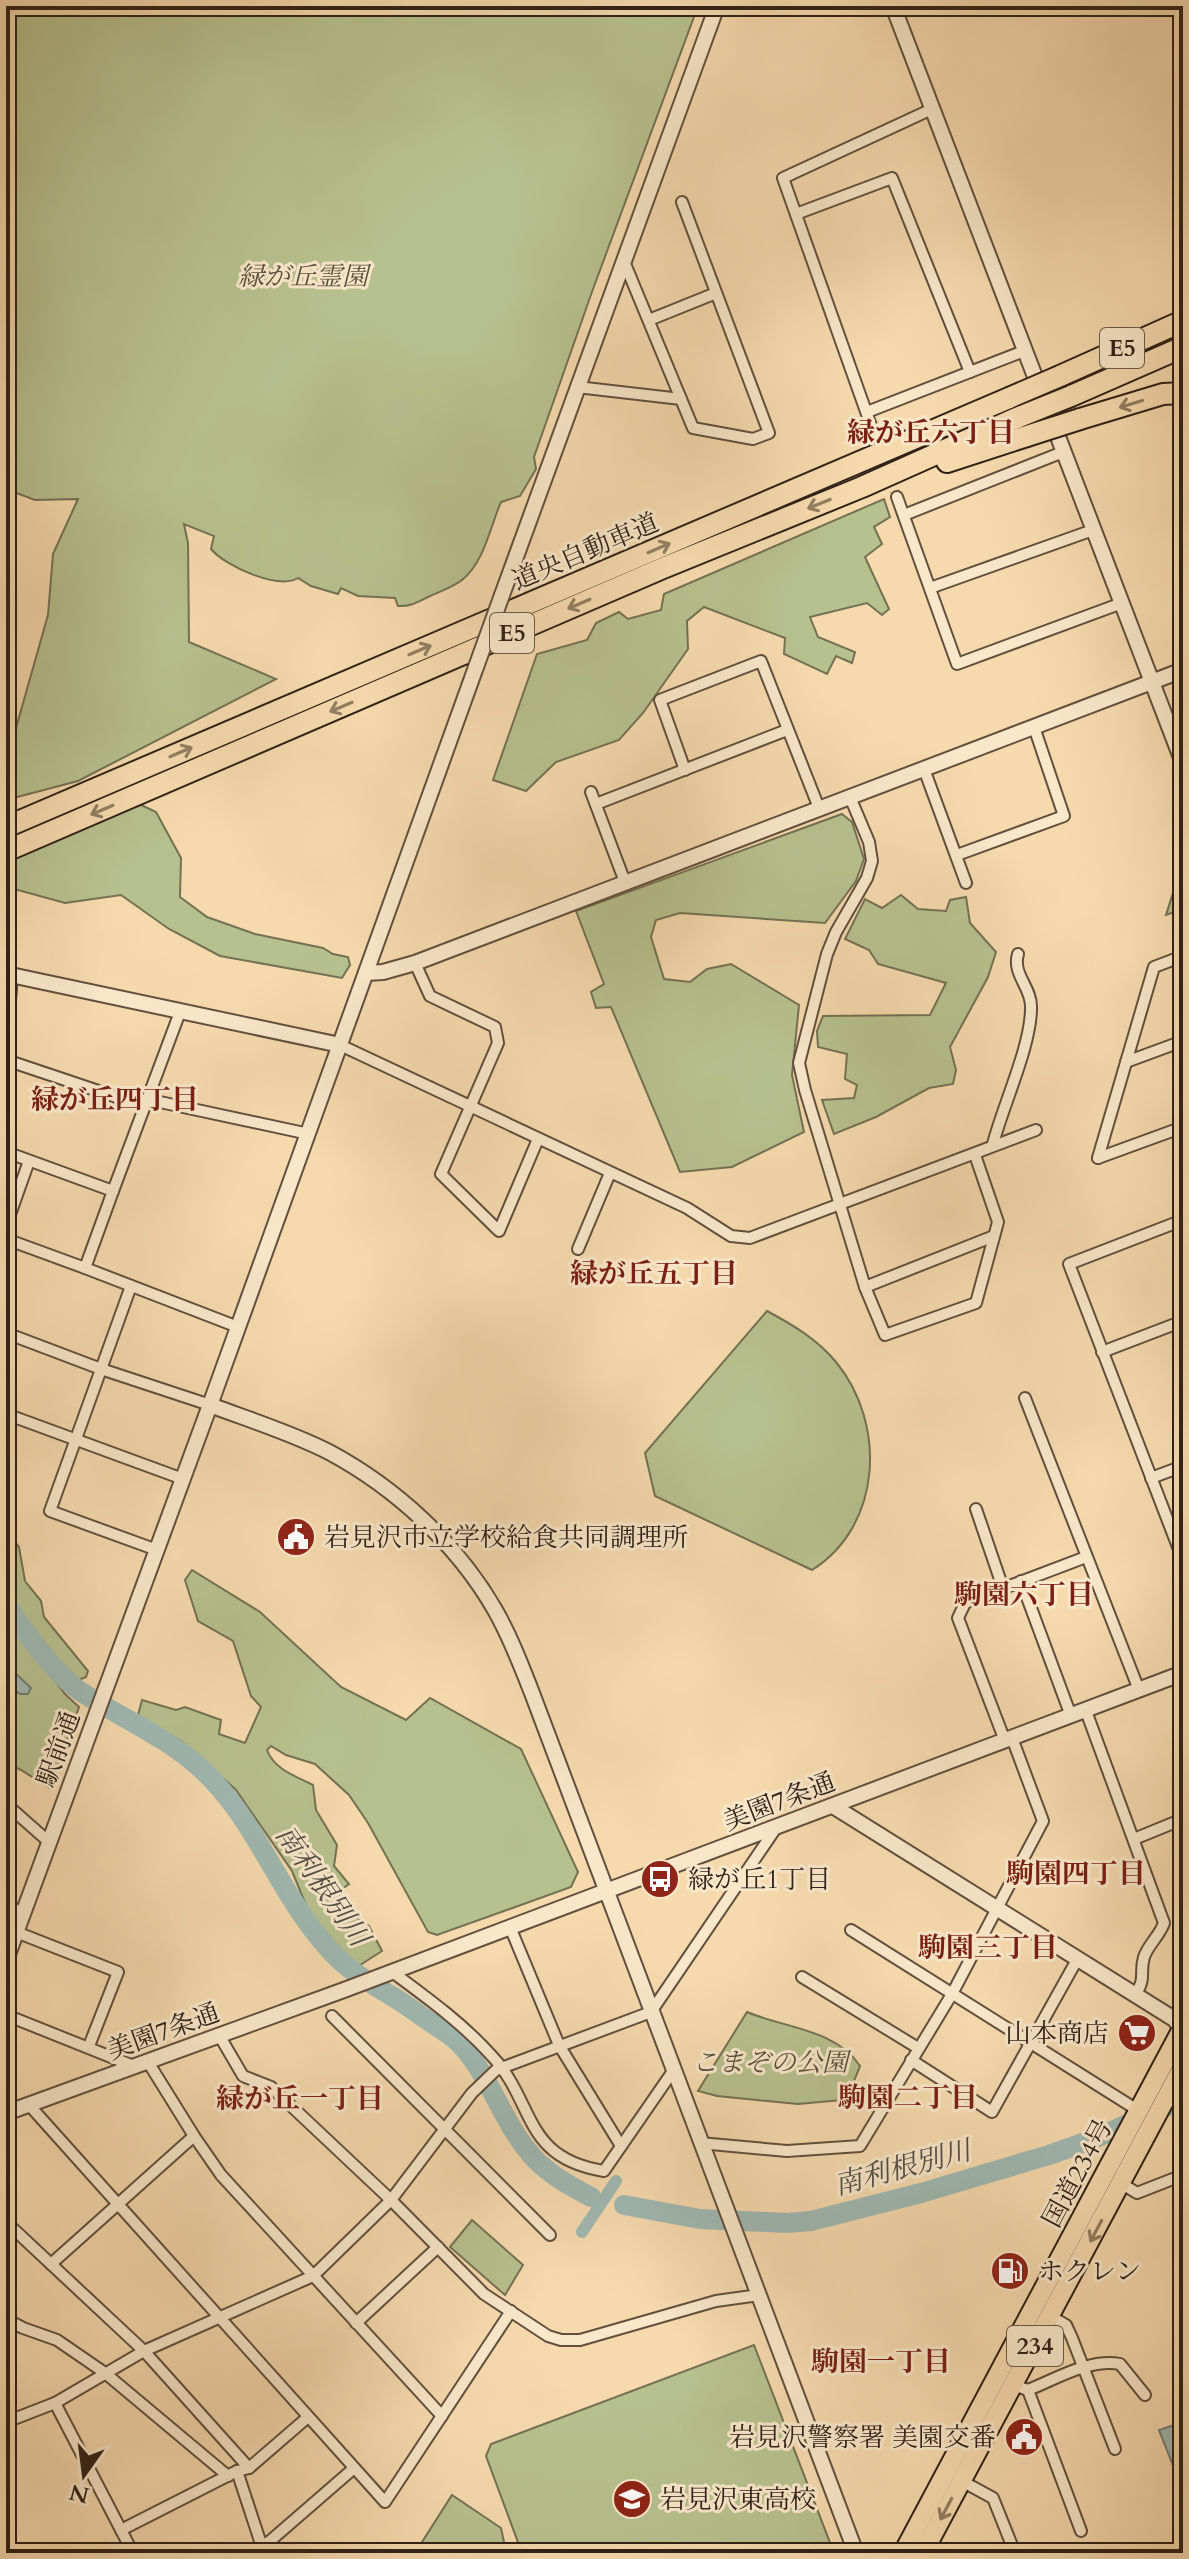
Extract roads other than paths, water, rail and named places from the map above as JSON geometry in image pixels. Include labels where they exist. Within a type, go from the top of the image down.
[{"type":"highway","name":"道央自動車道","points":[[6,827],[1183,321]]},
{"type":"highway","name":"E5","points":[[1023,427],[1071,396],[1183,347]]},
{"type":"highway","points":[[1023,427],[1080,419],[1163,394],[1183,393]]},
{"type":"highway","name":"道央自動車道","points":[[6,851],[663,568],[862,487],[1023,427]]},
{"type":"highway","name":"国道234号","points":[[1114,2179],[1121,2146],[1183,2029]]},
{"type":"highway","name":"国道234号","points":[[903,2553],[1013,2385],[1043,2311],[1114,2179],[1146,2137],[1183,2066]]},
{"type":"highway","name":"国道234号","points":[[923,2553],[954,2477]]},
{"type":"street","name":"駅前通","points":[[6,1960],[717,6]]},
{"type":"street","points":[[893,6],[1183,763]]},
{"type":"street","points":[[874,434],[783,178],[932,109]]},
{"type":"street","points":[[796,214],[892,178],[970,372]]},
{"type":"street","points":[[623,259],[693,428],[753,439],[769,433],[682,202]]},
{"type":"street","points":[[649,320],[716,293]]},
{"type":"street","points":[[867,412],[1024,351]]},
{"type":"street","points":[[577,387],[681,399]]},
{"type":"street","points":[[904,515],[1063,452]]},
{"type":"street","points":[[897,497],[957,664],[1122,603]]},
{"type":"street","points":[[930,588],[1093,530]]},
{"type":"street","points":[[685,770],[660,700],[761,661],[819,808]]},
{"type":"street","points":[[366,973],[383,972],[415,963],[1183,670]]},
{"type":"street","points":[[957,855],[1064,816],[1034,727]]},
{"type":"street","points":[[596,804],[787,730]]},
{"type":"street","points":[[924,769],[966,883]]},
{"type":"street","points":[[591,792],[625,882]]},
{"type":"street","points":[[850,797],[869,842],[872,861],[867,878],[827,954],[799,1063],[865,1287],[885,1335],[976,1303],[998,1222],[975,1155]]},
{"type":"street","points":[[993,1144],[1027,1037],[1031,1005],[1018,974],[1018,954]]},
{"type":"street","points":[[1183,956],[1154,967],[1098,1158],[1183,1127]]},
{"type":"street","points":[[415,963],[430,996],[495,1027],[498,1043],[441,1174],[499,1231],[538,1139]]},
{"type":"street","points":[[309,1134],[145,1102],[6,1057],[9,974],[340,1045],[687,1208],[731,1236],[750,1238],[1036,1130]]},
{"type":"street","points":[[85,1268],[180,1012]]},
{"type":"street","points":[[1126,1062],[1183,1041]]},
{"type":"street","points":[[6,1152],[113,1191]]},
{"type":"street","points":[[6,1226],[29,1161]]},
{"type":"street","points":[[578,1249],[610,1173]]},
{"type":"street","points":[[1182,1222],[1069,1264],[1183,1560]]},
{"type":"street","points":[[865,1287],[994,1236]]},
{"type":"street","points":[[6,1239],[238,1327]]},
{"type":"street","points":[[131,1286],[50,1511],[157,1550]]},
{"type":"street","points":[[1102,1352],[1183,1321]]},
{"type":"street","points":[[6,1333],[302,1440],[351,1465],[422,1518],[480,1586],[507,1634],[856,2553]]},
{"type":"street","points":[[1025,1398],[1139,1690]]},
{"type":"street","points":[[6,1414],[183,1479]]},
{"type":"street","points":[[1151,1478],[1183,1466]]},
{"type":"street","points":[[976,1509],[1003,1588]]},
{"type":"street","points":[[700,2143],[787,2151],[860,2146],[952,1994],[1043,1821],[958,1618],[965,1603],[1086,1557]]},
{"type":"street","points":[[1021,1581],[1134,1839],[1164,1923],[1160,1935],[1144,1956],[1143,1982],[1135,1995]]},
{"type":"street","name":"美園7条通","points":[[6,2113],[344,1990],[1183,1673]]},
{"type":"street","points":[[6,1804],[49,1842]]},
{"type":"street","points":[[833,1806],[1174,2019],[1183,2029]]},
{"type":"street","points":[[1134,1839],[1183,1819]]},
{"type":"street","points":[[6,2422],[55,2403],[144,2351],[313,2276],[391,2200],[472,2093],[499,2068],[651,2012],[776,1828]]},
{"type":"street","points":[[6,1901],[22,1916]]},
{"type":"street","points":[[510,1927],[559,2045],[621,2146]]},
{"type":"street","points":[[851,1930],[1030,2043],[1143,2104]]},
{"type":"street","points":[[16,1932],[118,1972],[89,2046]]},
{"type":"street","points":[[911,2060],[992,2112],[1078,1958]]},
{"type":"street","points":[[386,1973],[458,2023],[499,2068],[539,2138],[561,2157],[585,2167],[604,2171],[673,2071]]},
{"type":"street","points":[[802,1977],[918,2048]]},
{"type":"street","points":[[6,2015],[142,2064],[221,2175],[442,2416]]},
{"type":"street","points":[[332,2016],[550,2235]]},
{"type":"street","points":[[219,2035],[243,2076],[271,2087],[391,2200],[484,2294],[548,2336],[571,2341],[716,2301],[759,2295]]},
{"type":"street","points":[[30,2106],[385,2502],[511,2311]]},
{"type":"street","points":[[51,2264],[194,2136]]},
{"type":"street","points":[[1114,2179],[1137,2193],[1183,2175]]},
{"type":"street","points":[[6,2222],[144,2351],[249,2468]]},
{"type":"street","points":[[356,2323],[438,2247]]},
{"type":"street","points":[[1043,2311],[1066,2325],[1115,2449]]},
{"type":"street","points":[[6,2319],[57,2340],[105,2373],[232,2473],[262,2549],[353,2469]]},
{"type":"street","points":[[1081,2531],[1013,2385],[1109,2362],[1120,2364],[1145,2395]]},
{"type":"street","points":[[55,2403],[133,2553]]},
{"type":"street","points":[[121,2530],[232,2473],[249,2468],[308,2417]]},
{"type":"street","points":[[954,2477],[993,2498],[1015,2553]]},
{"type":"water","points":[[6,1658],[14,1672],[31,1688],[28,1694],[20,1694],[6,1684]]},
{"type":"water","points":[[1177,2424],[1183,2438],[1183,2470],[1176,2473],[1159,2430]]},
{"type":"waterway","name":"南利根別川","points":[[6,1604],[40,1651],[70,1683],[170,1745],[218,1786],[251,1831],[310,1926],[328,1948],[357,1974],[457,2041],[471,2057],[512,2129],[532,2156],[552,2174],[591,2197]]},
{"type":"waterway","name":"南利根別川","points":[[624,2205],[700,2219],[787,2223],[811,2221],[921,2193],[1049,2155],[1094,2139],[1183,2099]]},
{"type":"waterway","points":[[582,2232],[616,2181]]},
{"type":"tunnel","points":[[874,434],[897,497]]},
{"type":"place","name":"岩見沢市立学校給食共同調理所","points":[[296,1537]]},
{"type":"place","name":"緑が丘1丁目","points":[[660,1879]]},
{"type":"place","name":"山本商店","points":[[1137,2033]]},
{"type":"place","name":"ホクレン","points":[[1010,2271]]},
{"type":"place","name":"岩見沢警察署 美園交番","points":[[1024,2437]]},
{"type":"place","name":"岩見沢東高校","points":[[632,2499]]},
{"type":"district","name":"緑が丘六丁目","points":[[931,432]]},
{"type":"district","name":"緑が丘四丁目","points":[[115,1099]]},
{"type":"district","name":"緑が丘五丁目","points":[[654,1273]]},
{"type":"district","name":"駒園六丁目","points":[[1024,1594]]},
{"type":"district","name":"駒園四丁目","points":[[1076,1873]]},
{"type":"district","name":"駒園三丁目","points":[[988,1947]]},
{"type":"district","name":"駒園二丁目","points":[[908,2097]]},
{"type":"district","name":"緑が丘一丁目","points":[[300,2098]]},
{"type":"district","name":"駒園一丁目","points":[[881,2361]]},
{"type":"park label","name":"緑が丘霊園","points":[[303,276]]},
{"type":"park label","name":"こまぞの公園","points":[[770,2062]]}]
